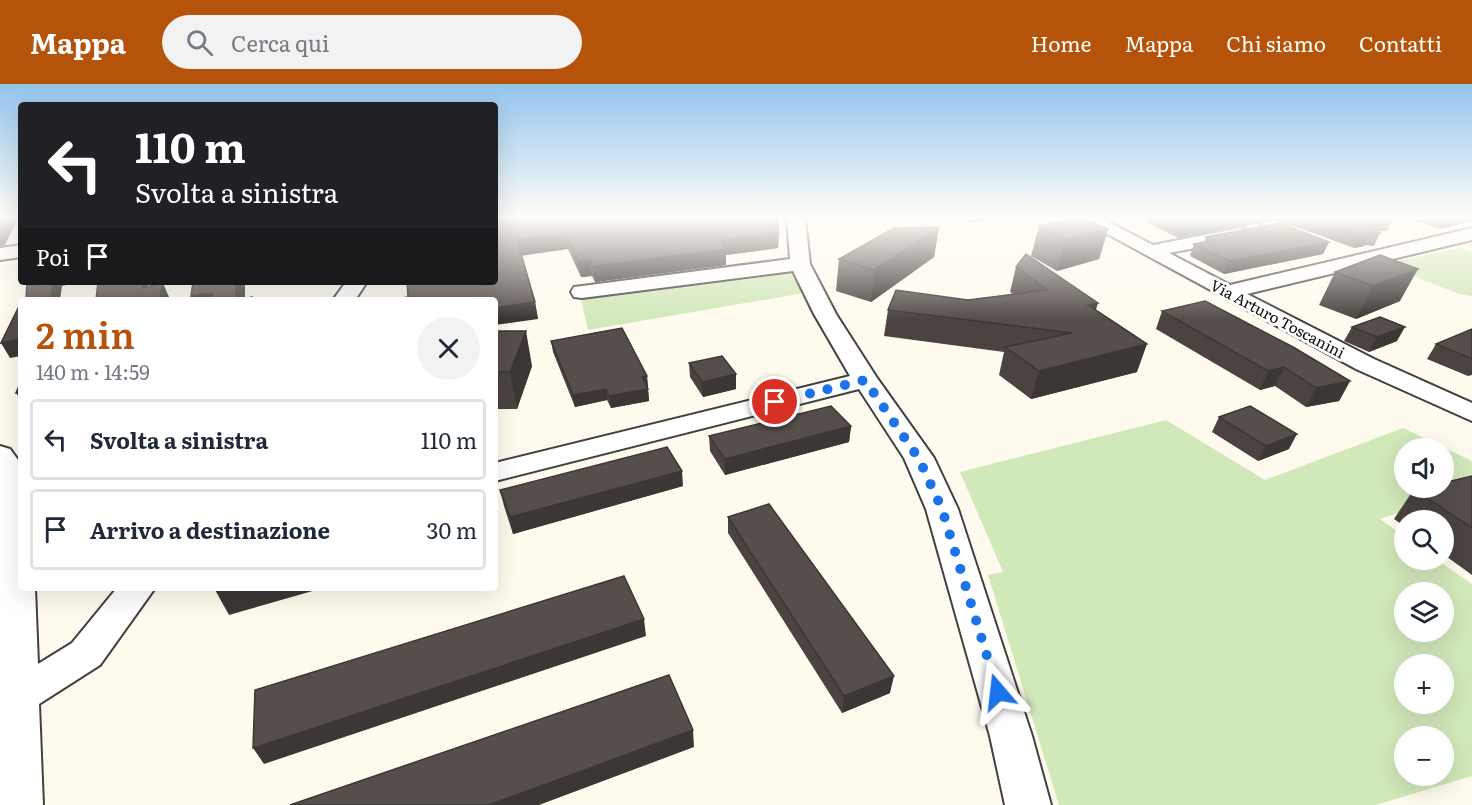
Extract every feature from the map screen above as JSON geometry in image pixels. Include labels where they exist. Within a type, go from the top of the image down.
[{"type":"street","points":[[0,254],[16,252]]},
{"type":"street","points":[[799,252],[800,264],[825,314],[865,380],[919,459],[942,509],[1011,736],[1028,805]]},
{"type":"street","name":"Via Arturo Toscanini","points":[[1153,252],[1365,364],[1472,413]]},
{"type":"street","points":[[1339,252],[1361,260]]},
{"type":"street","points":[[1227,292],[1397,252]]},
{"type":"street","points":[[582,292],[800,264]]},
{"type":"street","points":[[498,471],[865,380]]},
{"type":"street","points":[[0,455],[9,468],[16,500],[9,637],[20,695],[20,805]]},
{"type":"street","points":[[20,695],[86,654],[135,591]]},
{"type":"green space","points":[[1442,252],[1472,252],[1472,296],[1459,294],[1384,264]]},
{"type":"green space","points":[[788,267],[794,270],[804,293],[588,330],[581,299]]},
{"type":"green space","points":[[1166,420],[1265,480],[1403,428],[1424,438],[1394,438],[1394,498],[1447,498],[1409,510],[1394,510],[1394,515],[1380,519],[1394,529],[1394,570],[1452,570],[1472,584],[1472,776],[1454,781],[1454,726],[1394,726],[1394,786],[1439,786],[1376,805],[1059,805],[988,575],[1003,572],[960,472]]},
{"type":"green space","points":[[1454,452],[1472,461],[1472,490],[1454,496]]},
{"type":"building","points":[[498,252],[520,252],[535,302],[498,308],[498,297],[408,297],[407,285],[498,285]]},
{"type":"building","points":[[574,252],[705,252],[593,266],[590,260],[579,262]]},
{"type":"building","points":[[852,252],[902,252],[874,270],[839,259]]},
{"type":"building","points":[[1210,252],[1278,252],[1229,261]]},
{"type":"building","points":[[1026,254],[1098,303],[1088,305],[1147,344],[1039,371],[1005,347],[1072,333],[888,310],[896,290],[968,300],[1047,290],[1016,267]]},
{"type":"building","points":[[1380,255],[1418,269],[1373,286],[1335,272]]},
{"type":"building","points":[[27,285],[53,285],[51,297],[26,297]]},
{"type":"building","points":[[98,285],[142,285],[142,288],[163,285],[160,297],[96,297]]},
{"type":"building","points":[[193,285],[236,285],[236,297],[212,297],[212,293],[191,296]]},
{"type":"building","points":[[1205,301],[1293,347],[1350,381],[1316,388],[1284,367],[1268,371],[1162,311]]},
{"type":"building","points":[[18,308],[18,340],[1,343]]},
{"type":"building","points":[[1380,317],[1405,327],[1377,337],[1352,327]]},
{"type":"building","points":[[622,328],[647,376],[642,377],[648,389],[609,396],[606,389],[573,395],[551,341]]},
{"type":"building","points":[[1472,329],[1472,359],[1436,344]]},
{"type":"building","points":[[498,331],[526,331],[510,372],[498,372]]},
{"type":"building","points":[[722,356],[736,374],[702,382],[689,363]]},
{"type":"building","points":[[831,406],[851,426],[725,459],[709,436]]},
{"type":"building","points":[[1250,406],[1297,434],[1266,446],[1219,417]]},
{"type":"building","points":[[667,447],[682,471],[510,517],[500,490]]},
{"type":"building","points":[[1472,476],[1472,528],[1454,516],[1454,510],[1445,510],[1427,498],[1454,498],[1454,480]]},
{"type":"building","points":[[769,504],[894,676],[844,696],[728,517]]},
{"type":"building","points":[[624,576],[644,619],[253,748],[255,690]]},
{"type":"building","points":[[669,675],[693,730],[489,805],[290,805]]},
{"type":"route","points":[[775,402],[865,380],[919,459],[942,509],[998,692]]}]
